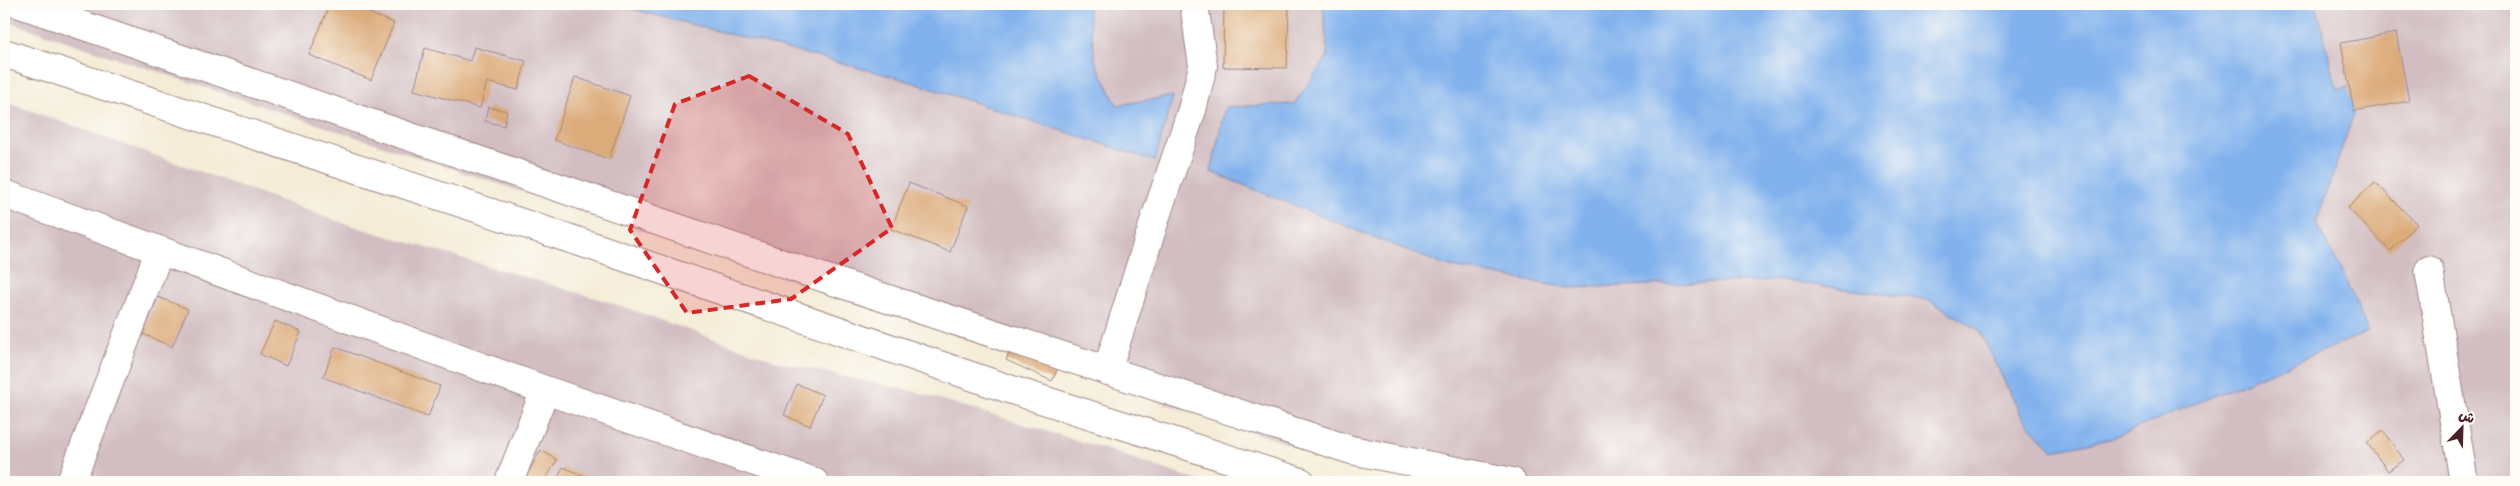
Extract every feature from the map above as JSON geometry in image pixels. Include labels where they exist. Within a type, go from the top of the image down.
[{"type":"lane","points":[[20,4],[1107,372],[1351,450],[1512,482]]},
{"type":"lane","points":[[1107,372],[1157,213],[1192,110],[1203,66],[1194,4]]},
{"type":"lane","points":[[4,53],[592,246],[1012,390],[1300,482]]},
{"type":"lane","points":[[4,194],[159,252],[545,390],[814,482]]},
{"type":"lane","points":[[71,482],[159,252]]},
{"type":"lane","points":[[2429,270],[2464,482]]},
{"type":"lane","points":[[509,482],[545,390]]},
{"type":"highlighted area","points":[[749,76],[848,134],[892,228],[791,299],[687,313],[630,230],[675,104]]},
{"type":"shaded area","points":[[4,4],[613,4],[902,79],[1155,161],[1173,96],[1117,105],[1096,63],[1087,4],[1323,4],[1328,56],[1294,104],[1225,107],[1567,288],[1777,280],[1929,300],[1979,330],[2023,419],[2054,450],[2110,439],[2368,332],[2316,223],[2363,84],[2337,89],[2316,4],[2516,4],[2516,482],[1440,482],[1358,467],[4,20]]},
{"type":"shaded area","points":[[4,101],[343,223],[609,302],[783,363],[916,392],[1096,446],[1202,482],[4,482]]},
{"type":"water","points":[[613,4],[1087,4],[1096,63],[1117,105],[1173,96],[1155,161],[902,79]]},
{"type":"water","points":[[1323,4],[2316,4],[2337,89],[2364,84],[2316,223],[2346,279],[2368,332],[2110,439],[2053,450],[2023,419],[1979,330],[1929,300],[1777,280],[1568,288],[1446,266],[1211,172],[1225,107],[1294,104],[1328,56]]},
{"type":"building","points":[[330,4],[346,4],[394,23],[371,80],[309,55]]},
{"type":"building","points":[[1224,4],[1289,6],[1287,68],[1223,67]]},
{"type":"building","points":[[2396,33],[2409,101],[2354,111],[2341,43]]},
{"type":"building","points":[[474,47],[526,61],[518,90],[487,82],[480,108],[414,90],[425,48],[470,61]]},
{"type":"building","points":[[575,77],[630,96],[609,159],[554,140]]},
{"type":"building","points":[[488,107],[507,111],[504,126],[485,121]]},
{"type":"building","points":[[2375,182],[2417,224],[2390,251],[2348,208]]},
{"type":"building","points":[[909,183],[968,206],[950,252],[891,229]]},
{"type":"building","points":[[158,297],[188,309],[172,347],[143,334]]},
{"type":"building","points":[[275,321],[301,332],[286,366],[260,354]]},
{"type":"building","points":[[1016,338],[1062,359],[1052,381],[1006,360]]},
{"type":"building","points":[[335,347],[440,386],[428,417],[323,377]]},
{"type":"building","points":[[797,384],[823,395],[810,426],[784,415]]},
{"type":"building","points":[[2383,431],[2404,460],[2388,471],[2367,443]]},
{"type":"building","points":[[541,450],[557,460],[544,482],[532,482],[525,478]]},
{"type":"building","points":[[563,467],[598,482],[556,482]]},
{"type":"building","points":[[984,474],[1003,482],[980,482]]}]
